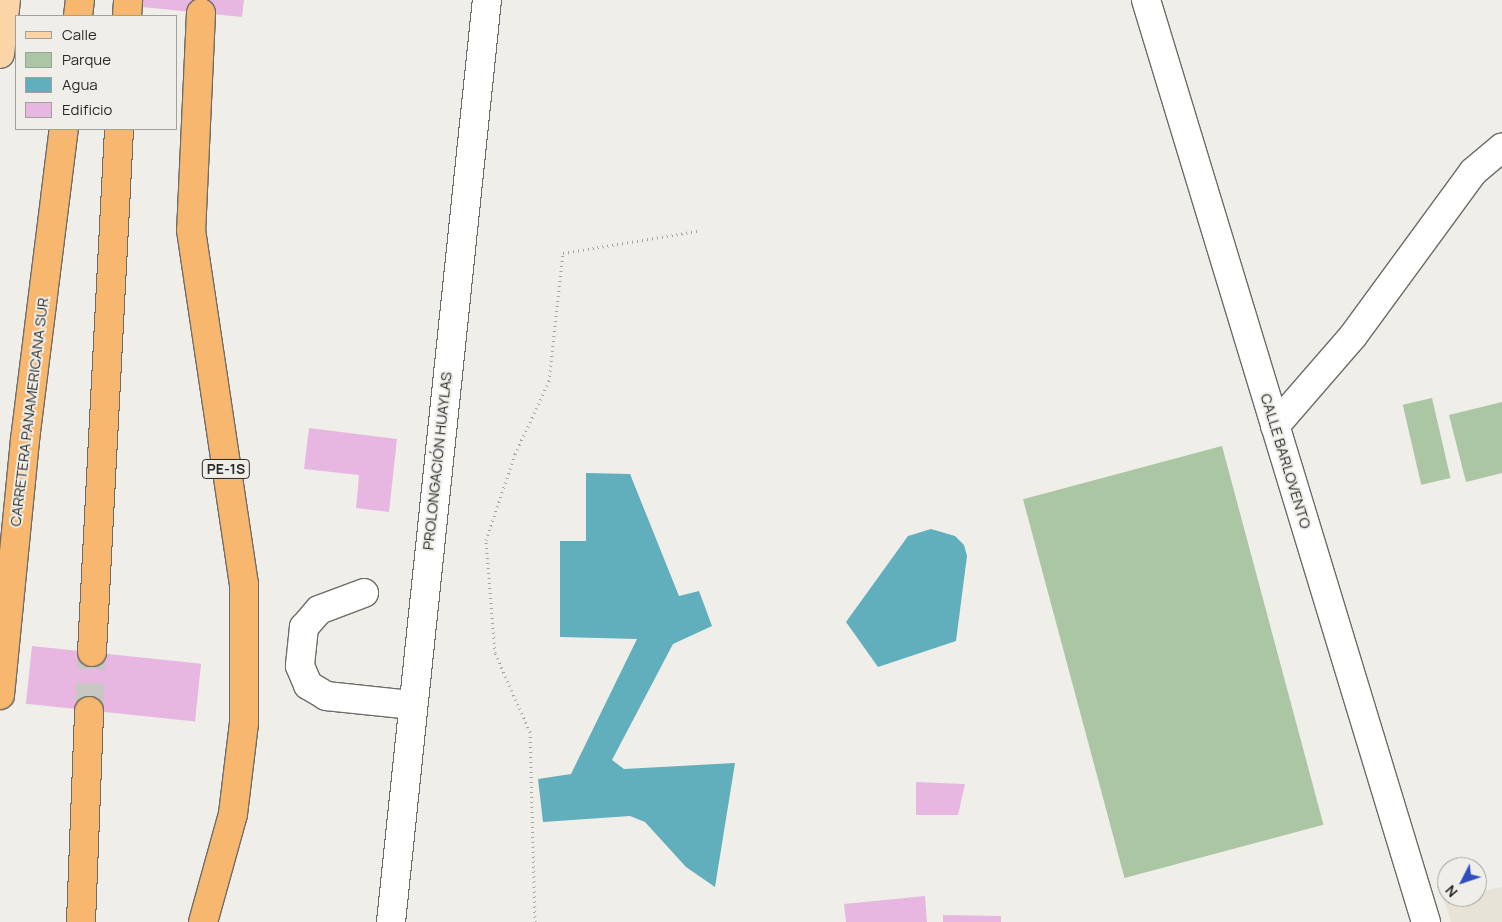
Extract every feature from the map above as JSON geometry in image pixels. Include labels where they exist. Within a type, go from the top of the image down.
[{"type":"highway","points":[[78,15],[80,0]]},
{"type":"highway","points":[[127,15],[128,0]]},
{"type":"highway","name":"PE-1S","points":[[201,13],[192,230],[244,584],[243,732],[233,814],[203,922]]},
{"type":"highway","name":"CARRETERA PANAMERICANA SUR","points":[[0,695],[25,440],[64,130]]},
{"type":"highway","points":[[92,652],[119,130]]},
{"type":"highway","points":[[81,922],[89,711]]},
{"type":"main road","points":[[0,54],[6,0]]},
{"type":"street","name":"PROLONGACIÓN HUAYLAS","points":[[391,922],[411,705],[487,0]]},
{"type":"street","name":"CALLE BARLOVENTO","points":[[1146,0],[1426,922]]},
{"type":"street","points":[[1275,426],[1353,336],[1473,172],[1502,148]]},
{"type":"street","points":[[364,593],[319,610],[304,627],[300,666],[308,685],[326,696],[411,705]]},
{"type":"path","points":[[535,922],[530,732],[495,653],[486,540],[515,454],[549,381],[563,253],[697,231]]},
{"type":"shaded area","points":[[1502,887],[1502,922],[1451,922],[1446,907],[1487,907],[1487,890]]},
{"type":"green space","points":[[1432,398],[1450,478],[1421,485],[1403,405]]},
{"type":"green space","points":[[1502,402],[1502,473],[1466,482],[1449,415]]},
{"type":"green space","points":[[1222,446],[1323,825],[1124,878],[1023,499]]},
{"type":"water","points":[[586,473],[630,474],[679,596],[699,591],[712,626],[673,644],[612,760],[624,769],[735,763],[715,887],[686,867],[645,822],[630,816],[543,822],[538,779],[571,774],[637,639],[560,637],[560,541],[586,541]]},
{"type":"water","points":[[931,529],[955,536],[964,545],[967,556],[956,641],[878,667],[846,622],[908,536]]},
{"type":"building","points":[[143,0],[244,0],[242,17],[142,7]]},
{"type":"building","points":[[309,428],[397,439],[389,512],[356,508],[359,475],[304,469]]},
{"type":"building","points":[[32,646],[201,664],[195,721],[26,704]]},
{"type":"building","points":[[916,782],[965,784],[958,815],[916,815]]},
{"type":"building","points":[[925,896],[927,922],[846,922],[844,904]]},
{"type":"building","points":[[943,915],[1001,916],[1001,922],[943,922]]},
{"type":"tunnel","points":[[89,711],[92,652]]}]
